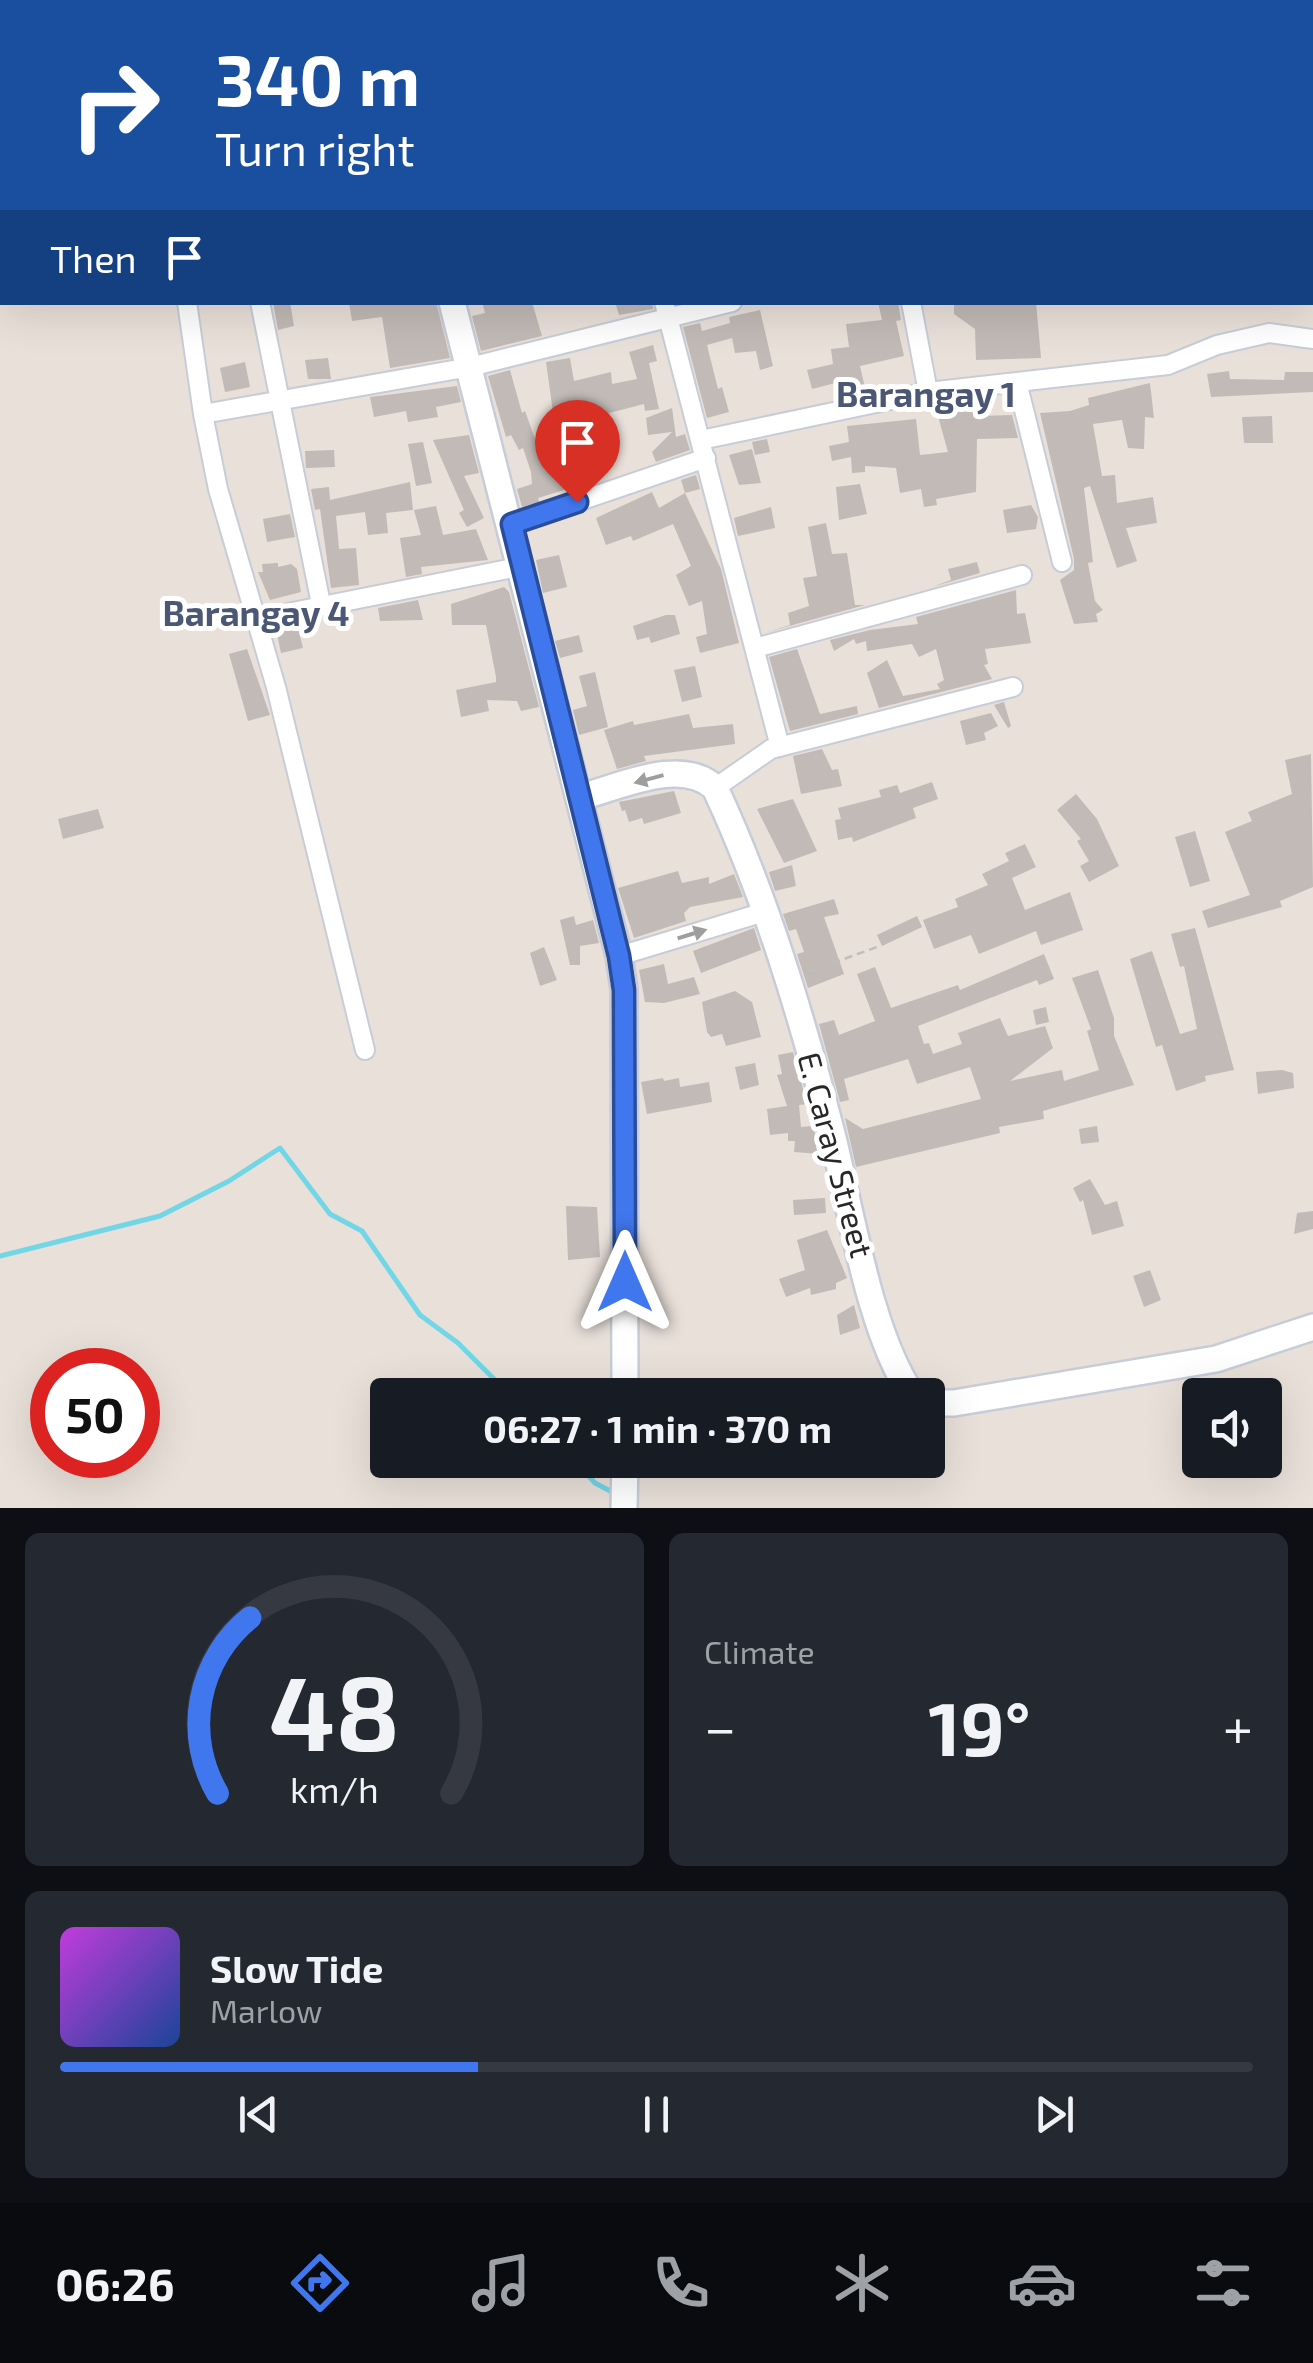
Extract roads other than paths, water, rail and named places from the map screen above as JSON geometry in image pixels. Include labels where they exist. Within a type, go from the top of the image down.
[{"type":"street","points":[[187,305],[203,414],[253,620],[276,687],[365,1050]]},
{"type":"street","points":[[261,305],[321,604]]},
{"type":"street","points":[[453,305],[523,566],[619,956],[624,990],[625,1378]]},
{"type":"street","points":[[203,414],[470,368],[666,310],[707,305]]},
{"type":"street","points":[[912,305],[928,392]]},
{"type":"street","points":[[666,310],[780,746]]},
{"type":"street","points":[[512,524],[704,449],[928,392],[1168,365],[1217,346],[1269,333],[1313,338]]},
{"type":"street","points":[[1017,382],[1062,562]]},
{"type":"street","points":[[253,620],[523,566]]},
{"type":"street","points":[[755,648],[1022,575]]},
{"type":"street","points":[[581,797],[668,774],[699,777],[715,788],[740,768],[780,746],[1014,687]]},
{"type":"street","name":"E. Caray Street","points":[[715,788],[764,912],[831,1130],[878,1316],[905,1378]]},
{"type":"street","points":[[619,956],[764,912]]},
{"type":"street","points":[[945,1403],[1216,1359],[1313,1328]]},
{"type":"street","points":[[624,1478],[624,1508]]},
{"type":"waterway","points":[[0,1256],[160,1216],[229,1181],[280,1148],[330,1214],[362,1231],[420,1315],[458,1343],[493,1378]]},
{"type":"waterway","points":[[590,1478],[614,1493]]},
{"type":"district","name":"Barangay 1","points":[[926,395]]},
{"type":"district","name":"Barangay 4","points":[[256,614]]}]
